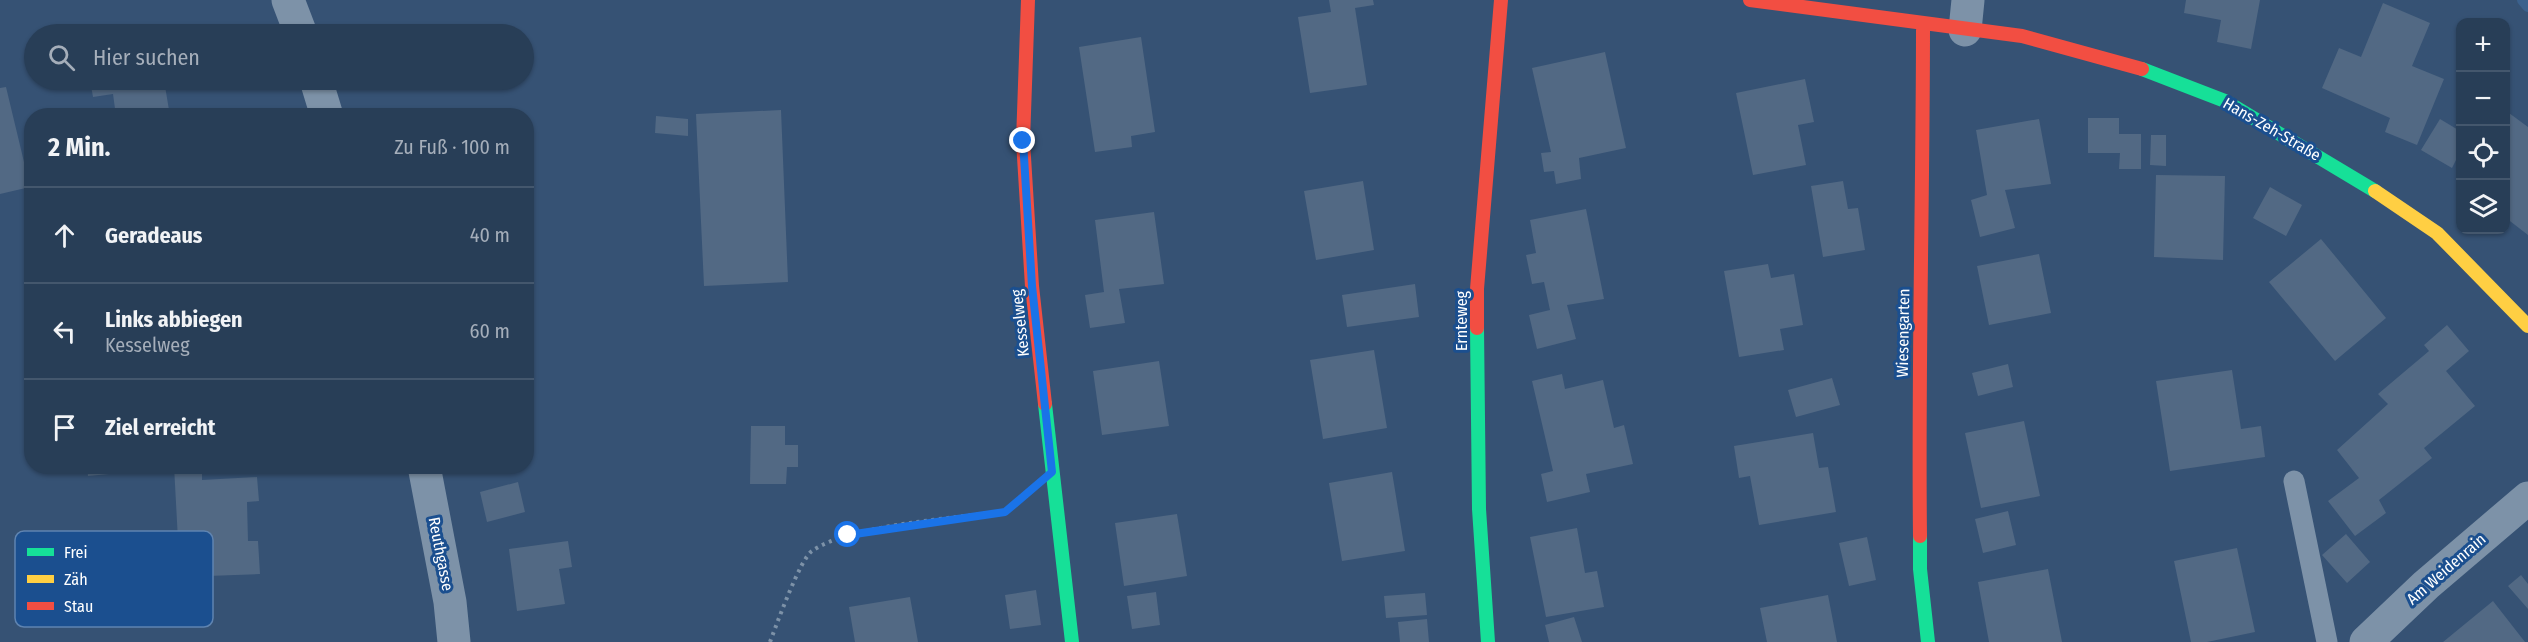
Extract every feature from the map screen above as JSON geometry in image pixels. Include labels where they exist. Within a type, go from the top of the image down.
[{"type":"street","points":[[288,0],[297,24]]},
{"type":"street","name":"Kesselweg","points":[[1028,0],[1023,141],[1032,286],[1072,642]]},
{"type":"street","name":"Ernteweg","points":[[1488,642],[1479,509],[1477,289],[1502,0]]},
{"type":"street","name":"Hans-Zeh-Straße","points":[[1750,0],[1923,24],[1967,15],[2022,36],[2143,69],[2225,101],[2357,178],[2437,233],[2528,326]]},
{"type":"street","name":"Wiesengarten","points":[[1923,24],[1923,177],[1918,382],[1920,557],[1928,642]]},
{"type":"street","points":[[319,90],[325,108]]},
{"type":"street","name":"Reuthgasse","points":[[426,474],[450,602],[454,642]]},
{"type":"street","name":"Am Weidenrain","points":[[2366,642],[2426,585],[2528,498]]},
{"type":"lane","points":[[2294,481],[2327,642]]},
{"type":"path","points":[[770,642],[784,602],[810,552],[848,535],[1005,512],[1052,472]]},
{"type":"building","points":[[1329,0],[1373,0],[1374,5],[1355,8],[1367,85],[1310,93],[1298,17],[1331,12]]},
{"type":"building","points":[[2186,0],[2260,0],[2251,49],[2217,42],[2221,20],[2184,13]]},
{"type":"building","points":[[2383,3],[2430,23],[2412,66],[2444,79],[2417,145],[2385,132],[2390,118],[2322,88],[2339,48],[2361,57]]},
{"type":"building","points":[[1141,37],[1155,132],[1131,136],[1132,147],[1095,152],[1079,47]]},
{"type":"building","points":[[1605,52],[1626,148],[1579,158],[1581,179],[1556,184],[1554,171],[1544,172],[1541,153],[1551,152],[1532,68]]},
{"type":"building","points":[[1805,79],[1814,122],[1798,125],[1806,165],[1753,175],[1736,93]]},
{"type":"building","points":[[6,87],[24,162],[24,188],[0,194],[0,88]]},
{"type":"building","points":[[92,90],[166,90],[169,108],[115,108],[113,94],[93,97]]},
{"type":"building","points":[[781,110],[788,282],[704,286],[696,114]]},
{"type":"building","points":[[2510,114],[2528,127],[2528,235],[2510,221]]},
{"type":"building","points":[[656,116],[688,119],[688,136],[655,133]]},
{"type":"building","points":[[2088,118],[2119,118],[2119,134],[2141,134],[2141,169],[2119,169],[2120,153],[2088,153]]},
{"type":"building","points":[[2039,119],[2051,184],[2005,190],[2015,228],[1980,237],[1971,200],[1987,195],[1976,130]]},
{"type":"building","points":[[2440,119],[2456,129],[2456,160],[2452,168],[2421,150]]},
{"type":"building","points":[[2151,135],[2166,135],[2166,166],[2150,165]]},
{"type":"building","points":[[2156,175],[2225,176],[2223,260],[2154,257]]},
{"type":"building","points":[[1363,181],[1374,250],[1316,260],[1304,191]]},
{"type":"building","points":[[1843,181],[1848,209],[1858,208],[1865,250],[1823,257],[1811,186]]},
{"type":"building","points":[[2270,187],[2302,205],[2286,236],[2253,218]]},
{"type":"building","points":[[1586,209],[1604,299],[1567,305],[1576,339],[1537,349],[1529,315],[1550,310],[1544,282],[1532,284],[1526,255],[1536,253],[1530,220]]},
{"type":"building","points":[[1154,212],[1164,284],[1119,289],[1125,323],[1090,328],[1085,295],[1104,292],[1095,220]]},
{"type":"building","points":[[2321,239],[2386,318],[2335,361],[2269,282]]},
{"type":"building","points":[[2039,254],[2051,313],[1989,325],[1977,266]]},
{"type":"building","points":[[1768,264],[1771,278],[1794,274],[1803,325],[1780,329],[1784,350],[1739,357],[1724,271]]},
{"type":"building","points":[[1415,284],[1419,317],[1347,327],[1342,295]]},
{"type":"building","points":[[2447,325],[2469,351],[2446,371],[2475,406],[2424,448],[2432,458],[2379,500],[2386,513],[2355,536],[2328,501],[2359,478],[2337,450],[2388,404],[2378,394],[2429,351],[2424,345]]},
{"type":"building","points":[[1374,350],[1387,428],[1323,439],[1310,360]]},
{"type":"building","points":[[1159,361],[1169,426],[1102,435],[1093,371]]},
{"type":"building","points":[[2008,364],[2013,387],[1978,396],[1972,373]]},
{"type":"building","points":[[2232,370],[2241,429],[2261,426],[2265,457],[2170,471],[2156,381]]},
{"type":"building","points":[[1562,374],[1565,389],[1603,380],[1614,428],[1624,425],[1633,464],[1586,474],[1590,492],[1547,502],[1541,474],[1553,471],[1532,381]]},
{"type":"building","points":[[1832,378],[1840,405],[1796,417],[1788,390]]},
{"type":"building","points":[[2024,421],[2040,496],[1981,508],[1965,433]]},
{"type":"building","points":[[751,426],[785,426],[785,445],[798,445],[798,467],[787,467],[786,484],[750,484]]},
{"type":"building","points":[[1813,433],[1819,468],[1828,467],[1836,512],[1759,525],[1750,476],[1739,478],[1734,446]]},
{"type":"building","points":[[1392,472],[1405,551],[1342,561],[1329,483]]},
{"type":"building","points":[[174,474],[202,474],[202,480],[257,477],[259,501],[247,502],[248,541],[258,541],[260,574],[213,576],[213,531],[178,531]]},
{"type":"building","points":[[518,482],[525,512],[487,522],[480,492]]},
{"type":"building","points":[[2008,511],[2016,545],[1983,553],[1975,519]]},
{"type":"building","points":[[1177,514],[1187,576],[1124,586],[1115,523]]},
{"type":"building","points":[[1577,528],[1585,573],[1597,571],[1604,607],[1546,617],[1530,537]]},
{"type":"building","points":[[2346,534],[2370,562],[2347,583],[2322,555]]},
{"type":"building","points":[[1867,537],[1876,580],[1849,586],[1839,543]]},
{"type":"building","points":[[568,541],[572,567],[559,569],[565,604],[517,611],[509,549]]},
{"type":"building","points":[[2237,548],[2255,632],[2207,642],[2191,642],[2174,561]]},
{"type":"building","points":[[2048,569],[2062,642],[1989,642],[1978,582]]},
{"type":"building","points":[[2521,575],[2528,584],[2528,609],[2508,586]]},
{"type":"building","points":[[1036,590],[1041,625],[1010,629],[1005,595]]},
{"type":"building","points":[[1156,592],[1160,625],[1132,629],[1127,596]]},
{"type":"building","points":[[1425,593],[1427,615],[1386,618],[1384,596]]},
{"type":"building","points":[[1828,595],[1837,642],[1767,642],[1760,608]]},
{"type":"building","points":[[910,597],[918,642],[855,642],[849,607]]},
{"type":"building","points":[[2493,601],[2525,642],[2443,642]]},
{"type":"building","points":[[1574,617],[1582,642],[1549,642],[1545,625]]},
{"type":"building","points":[[1427,619],[1429,642],[1400,642],[1398,622]]},
{"type":"waterway","points":[[2523,0],[2528,6]]},
{"type":"traffic: fast","points":[[2142,69],[2225,101],[2375,191]]},
{"type":"traffic: fast","points":[[1477,328],[1479,509],[1488,642]]},
{"type":"traffic: fast","points":[[1045,404],[1072,642]]},
{"type":"traffic: fast","points":[[1920,536],[1920,569],[1928,642]]},
{"type":"traffic: slow","points":[[2375,191],[2437,233],[2528,326]]},
{"type":"traffic: jam","points":[[1028,0],[1023,141],[1032,286],[1045,404]]},
{"type":"traffic: jam","points":[[1477,328],[1477,289],[1501,0]]},
{"type":"traffic: jam","points":[[1750,0],[2022,36],[2142,69]]},
{"type":"traffic: jam","points":[[1920,536],[1923,24]]},
{"type":"route","points":[[848,535],[928,521],[1005,512],[1052,472],[1032,286],[1023,141]]}]
